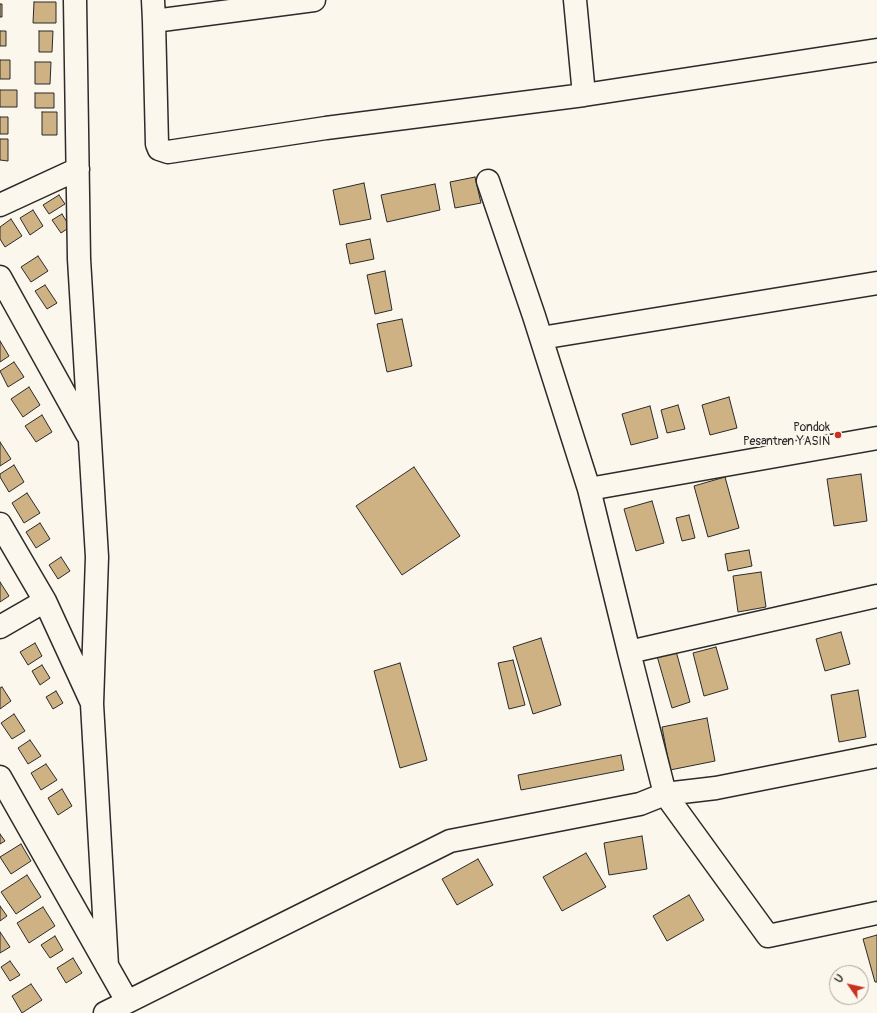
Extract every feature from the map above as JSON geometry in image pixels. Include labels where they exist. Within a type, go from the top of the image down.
[{"type":"street","points":[[75,0],[78,259],[97,557],[92,704],[107,966]]},
{"type":"street","points":[[314,0],[154,11],[157,144],[159,149],[168,152],[326,128],[584,95],[877,50]]},
{"type":"street","points":[[575,0],[584,95]]},
{"type":"street","points":[[0,205],[78,170]]},
{"type":"street","points":[[488,181],[541,338],[589,489],[665,794],[768,936],[877,913]]},
{"type":"street","points":[[0,277],[89,438]]},
{"type":"street","points":[[541,338],[877,283]]},
{"type":"street","points":[[589,489],[877,438]]},
{"type":"street","points":[[0,524],[45,601],[92,704]]},
{"type":"street","points":[[629,652],[877,596]]},
{"type":"street","points":[[0,627],[45,601]]},
{"type":"street","points":[[105,1013],[450,841],[640,804],[665,794],[716,788],[877,756]]},
{"type":"street","points":[[0,777],[127,1002]]},
{"type":"building","points":[[34,2],[56,2],[56,23],[33,23]]},
{"type":"building","points":[[0,4],[2,4],[2,17],[0,17]]},
{"type":"building","points":[[0,31],[6,31],[6,46],[0,46]]},
{"type":"building","points":[[39,31],[53,31],[52,52],[39,52]]},
{"type":"building","points":[[0,60],[10,60],[10,79],[0,79]]},
{"type":"building","points":[[35,62],[51,62],[50,84],[35,84]]},
{"type":"building","points":[[0,90],[17,90],[17,107],[0,107]]},
{"type":"building","points":[[35,93],[54,93],[54,108],[35,108]]},
{"type":"building","points":[[42,112],[57,112],[57,135],[42,135]]},
{"type":"building","points":[[0,117],[8,117],[8,134],[0,134]]},
{"type":"building","points":[[0,139],[8,139],[8,161],[0,160]]},
{"type":"building","points":[[475,177],[481,203],[455,208],[450,182]]},
{"type":"building","points":[[364,183],[371,219],[340,225],[333,190]]},
{"type":"building","points":[[435,184],[440,210],[387,222],[381,195]]},
{"type":"building","points":[[59,195],[65,204],[49,214],[43,205]]},
{"type":"building","points":[[33,210],[43,226],[30,235],[20,218]]},
{"type":"building","points":[[62,214],[70,227],[61,233],[52,220]]},
{"type":"building","points":[[11,219],[22,236],[5,247],[0,239],[0,227]]},
{"type":"building","points":[[370,239],[374,259],[350,264],[346,244]]},
{"type":"building","points":[[38,256],[48,271],[31,282],[21,267]]},
{"type":"building","points":[[385,271],[392,310],[375,314],[367,275]]},
{"type":"building","points":[[45,285],[57,303],[47,309],[35,291]]},
{"type":"building","points":[[402,319],[412,366],[387,372],[377,324]]},
{"type":"building","points":[[0,341],[9,356],[0,362]]},
{"type":"building","points":[[14,362],[24,377],[8,387],[0,371]]},
{"type":"building","points":[[29,387],[40,405],[23,417],[11,399]]},
{"type":"building","points":[[729,397],[737,428],[710,435],[702,405]]},
{"type":"building","points":[[678,405],[685,429],[667,433],[661,410]]},
{"type":"building","points":[[650,406],[658,438],[631,445],[622,414]]},
{"type":"building","points":[[42,415],[52,432],[36,442],[25,426]]},
{"type":"building","points":[[0,442],[11,459],[0,466]]},
{"type":"building","points":[[14,465],[24,482],[9,492],[0,477],[0,474]]},
{"type":"building","points":[[414,467],[460,536],[402,575],[356,506]]},
{"type":"building","points":[[861,474],[867,521],[834,526],[827,479]]},
{"type":"building","points":[[725,477],[739,528],[708,537],[694,486]]},
{"type":"building","points":[[27,493],[40,513],[24,523],[12,503]]},
{"type":"building","points":[[652,501],[664,543],[636,551],[624,509]]},
{"type":"building","points":[[689,515],[695,538],[682,541],[676,518]]},
{"type":"building","points":[[40,523],[50,539],[36,548],[26,532]]},
{"type":"building","points":[[749,550],[752,566],[728,571],[725,554]]},
{"type":"building","points":[[61,557],[70,571],[58,579],[49,565]]},
{"type":"building","points":[[761,572],[766,607],[738,612],[733,576]]},
{"type":"building","points":[[0,582],[9,596],[0,602]]},
{"type":"building","points":[[841,632],[850,664],[825,671],[816,639]]},
{"type":"building","points":[[541,638],[561,705],[533,714],[513,647]]},
{"type":"building","points":[[35,643],[42,656],[28,665],[20,652]]},
{"type":"building","points":[[716,647],[728,689],[704,696],[693,653]]},
{"type":"building","points":[[676,651],[690,702],[672,708],[657,656]]},
{"type":"building","points":[[513,660],[525,705],[509,709],[498,663]]},
{"type":"building","points":[[400,663],[427,760],[400,768],[374,671]]},
{"type":"building","points":[[42,665],[50,678],[40,685],[32,671]]},
{"type":"building","points":[[2,687],[11,701],[0,709],[0,688]]},
{"type":"building","points":[[858,690],[866,737],[839,742],[831,695]]},
{"type":"building","points":[[56,691],[63,703],[53,709],[46,697]]},
{"type":"building","points":[[14,714],[25,731],[12,739],[1,723]]},
{"type":"building","points":[[707,718],[715,761],[670,770],[662,727]]},
{"type":"building","points":[[30,740],[41,756],[28,764],[18,748]]},
{"type":"building","points":[[621,755],[624,770],[521,790],[518,775]]},
{"type":"building","points":[[46,764],[57,780],[41,790],[31,773]]},
{"type":"building","points":[[62,789],[72,806],[58,815],[48,798]]},
{"type":"building","points":[[0,834],[5,841],[0,844]]},
{"type":"building","points":[[642,836],[647,869],[609,875],[604,843]]},
{"type":"building","points":[[21,844],[31,861],[11,874],[0,857]]},
{"type":"building","points":[[586,853],[606,887],[562,911],[543,877]]},
{"type":"building","points":[[478,859],[493,885],[457,905],[442,879]]},
{"type":"building","points":[[27,875],[41,897],[16,914],[1,892]]},
{"type":"building","points":[[689,895],[704,920],[667,941],[653,916]]},
{"type":"building","points":[[0,906],[7,916],[0,921]]},
{"type":"building","points":[[43,907],[55,926],[29,943],[17,923]]},
{"type":"building","points":[[0,932],[10,947],[0,953]]},
{"type":"building","points":[[877,935],[877,982],[875,982],[863,939]]},
{"type":"building","points":[[55,936],[63,950],[50,958],[41,945]]},
{"type":"building","points":[[73,958],[82,973],[66,983],[57,968]]},
{"type":"building","points":[[10,961],[20,975],[10,981],[1,967]]},
{"type":"building","points":[[31,984],[42,1000],[22,1013],[12,996]]},
{"type":"place","name":"Pondok Pesantren YASIN","points":[[838,435]]}]
